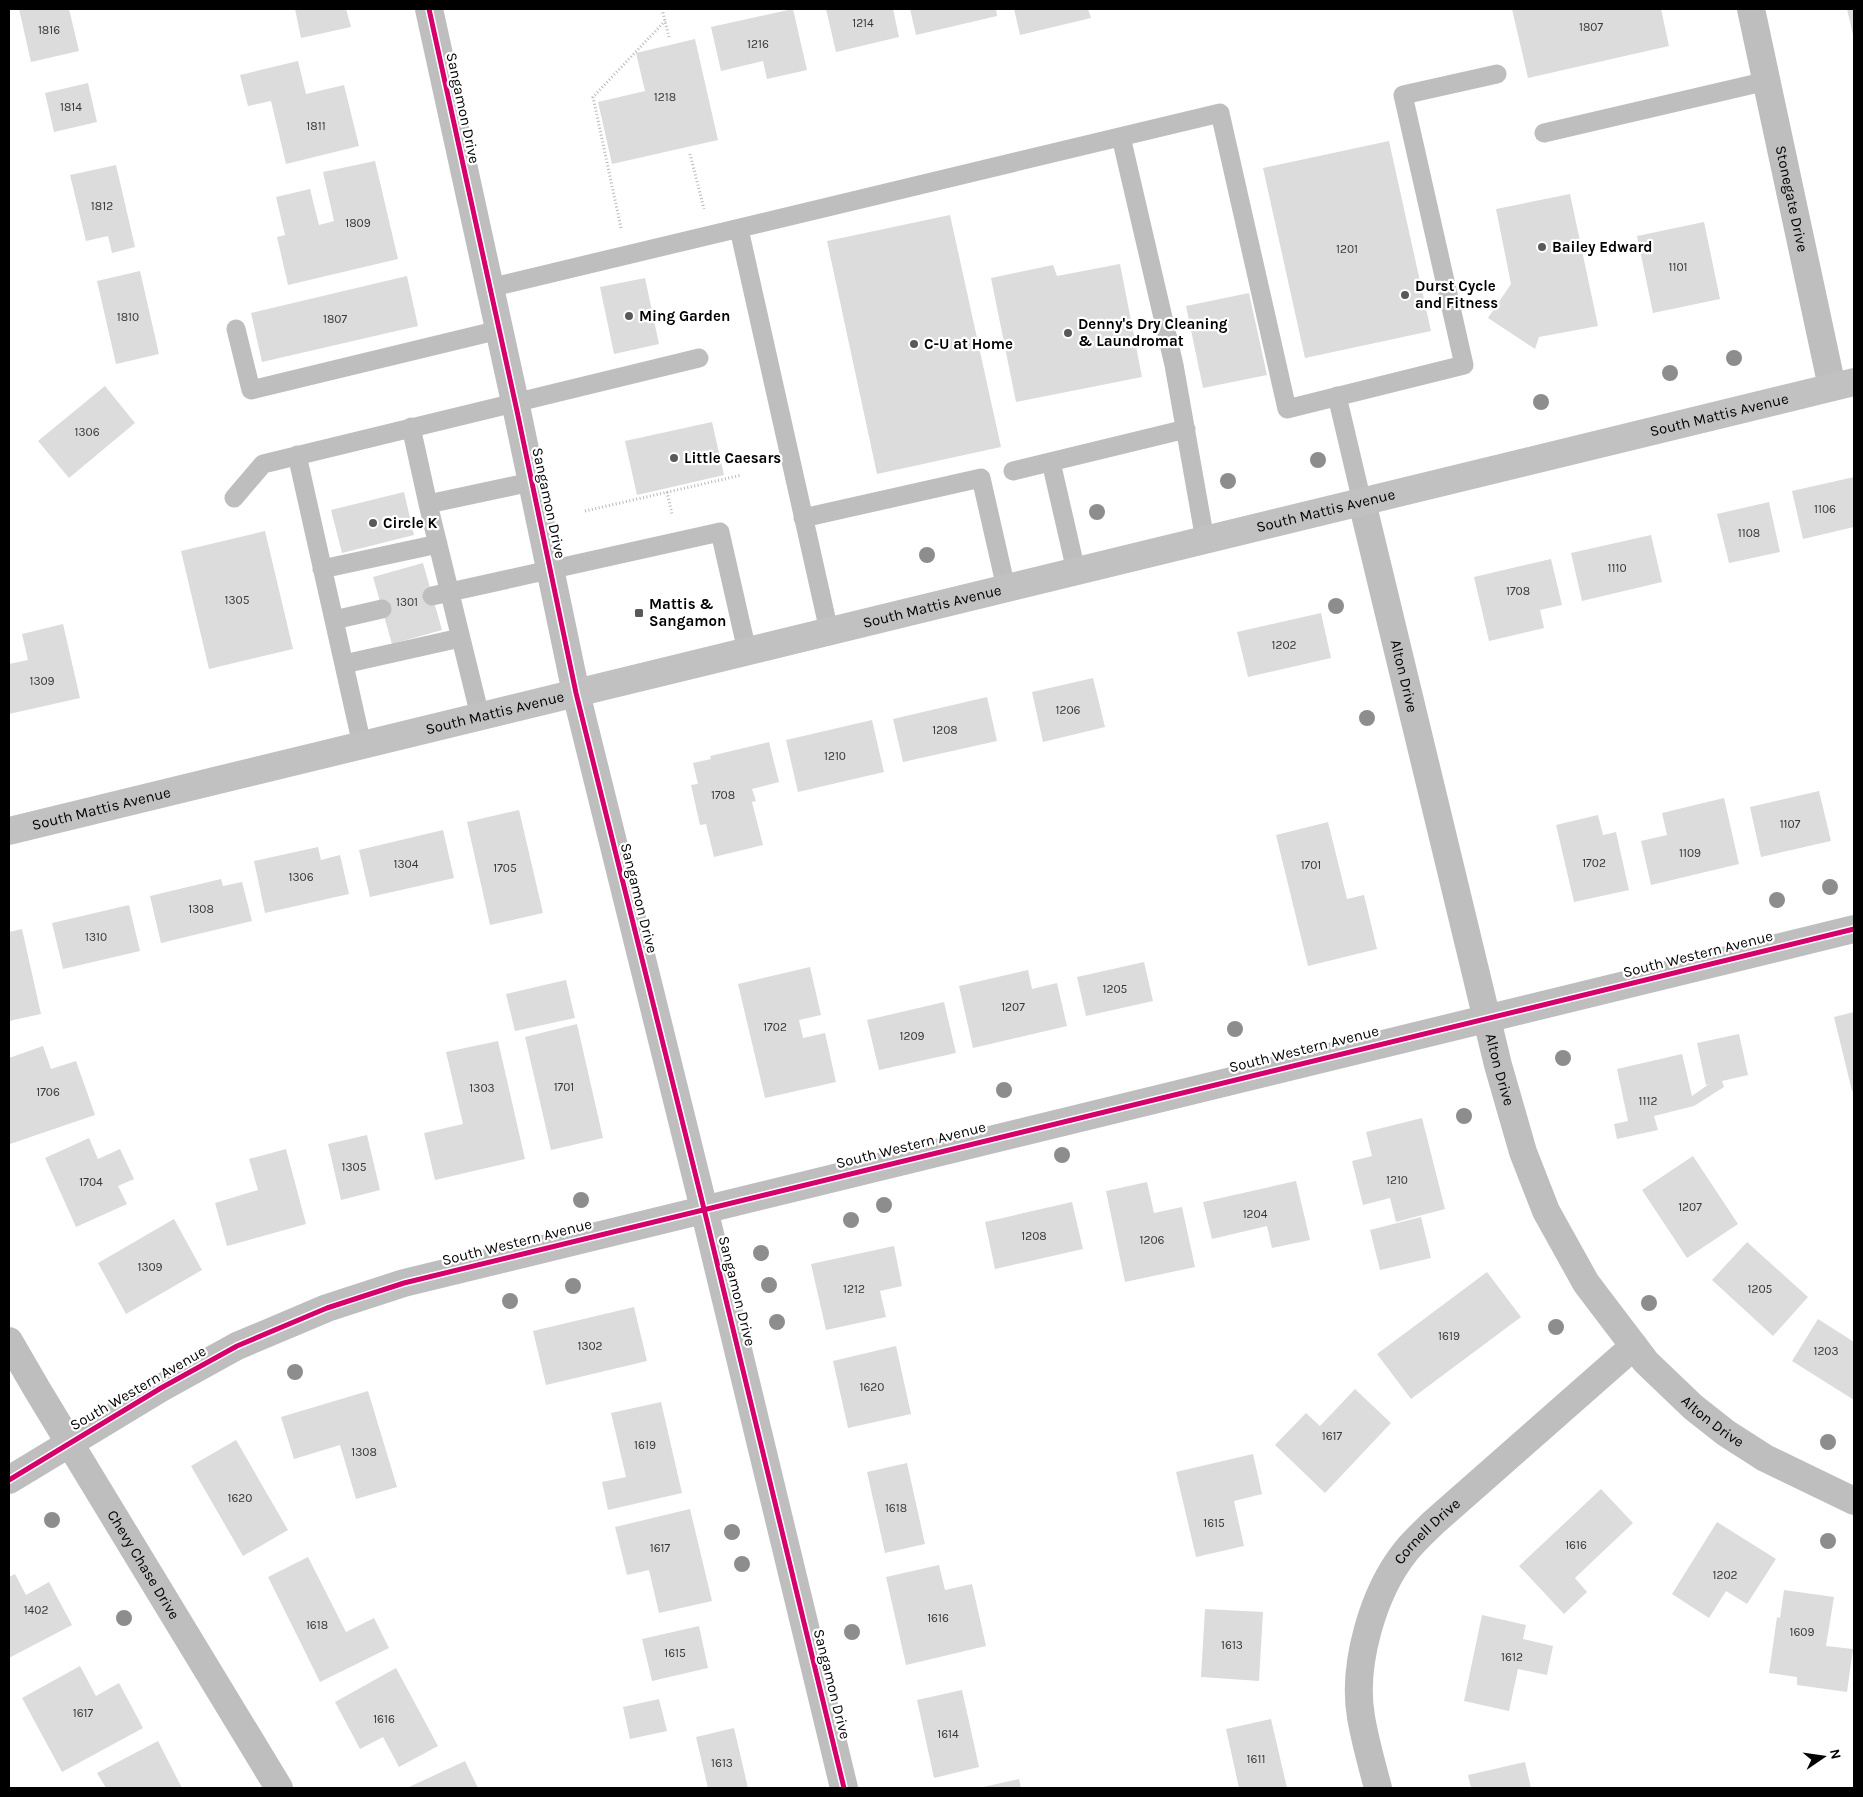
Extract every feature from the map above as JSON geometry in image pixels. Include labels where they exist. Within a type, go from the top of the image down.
[{"type":"main road","name":"South Mattis Avenue","points":[[9,831],[1843,384]]},
{"type":"street","name":"Sangamon Drive","points":[[429,9],[576,693],[704,1209],[844,1788]]},
{"type":"street","name":"Stonegate Drive","points":[[1751,9],[1767,81],[1843,384]]},
{"type":"street","name":"Alton Drive","points":[[1362,502],[1498,1065],[1523,1152],[1546,1211],[1586,1283],[1646,1362],[1693,1407],[1726,1433],[1765,1458],[1854,1502]]},
{"type":"street","name":"South Western Avenue","points":[[9,1480],[161,1388],[237,1346],[327,1308],[404,1283],[1854,929]]},
{"type":"street","name":"Chevy Chase Drive","points":[[9,1341],[279,1788]]},
{"type":"street","name":"Cornell Drive","points":[[1378,1788],[1361,1716],[1360,1670],[1366,1631],[1382,1591],[1406,1552],[1433,1523],[1634,1346]]},
{"type":"lane","points":[[490,288],[1220,113],[1287,408],[1464,365],[1402,95],[1497,74]]},
{"type":"lane","points":[[1544,133],[1767,81]]},
{"type":"lane","points":[[1121,137],[1174,365],[1205,540]]},
{"type":"lane","points":[[739,229],[829,631]]},
{"type":"lane","points":[[236,329],[251,390],[499,330]]},
{"type":"lane","points":[[234,498],[263,464],[699,358]]},
{"type":"lane","points":[[1337,396],[1362,502]]},
{"type":"lane","points":[[411,427],[438,544],[441,594],[460,638],[480,716]]},
{"type":"lane","points":[[1013,471],[1186,429]]},
{"type":"lane","points":[[297,455],[362,745]]},
{"type":"lane","points":[[1051,462],[1076,571]]},
{"type":"lane","points":[[804,518],[981,478],[1006,588]]},
{"type":"lane","points":[[428,504],[531,482]]},
{"type":"lane","points":[[441,594],[720,532],[747,651]]},
{"type":"lane","points":[[322,569],[438,544]]},
{"type":"lane","points":[[334,620],[382,609]]},
{"type":"lane","points":[[344,664],[460,638]]},
{"type":"path","points":[[662,9],[669,37]]},
{"type":"path","points":[[627,255],[593,97],[665,21]]},
{"type":"path","points":[[690,154],[710,235]]},
{"type":"path","points":[[585,511],[742,476]]},
{"type":"building","points":[[19,9],[69,9],[79,51],[31,62]]},
{"type":"building","points":[[295,9],[346,9],[351,27],[301,38]]},
{"type":"building","points":[[793,9],[807,70],[767,79],[763,61],[721,71],[711,27]]},
{"type":"building","points":[[826,9],[893,9],[899,37],[836,52]]},
{"type":"building","points":[[910,9],[996,9],[997,16],[916,35]]},
{"type":"building","points":[[1014,9],[1088,9],[1091,18],[1020,35]]},
{"type":"building","points":[[1512,9],[1661,9],[1669,46],[1528,78]]},
{"type":"building","points":[[1847,9],[1854,9],[1854,35],[1853,35]]},
{"type":"building","points":[[695,39],[718,140],[612,164],[598,102],[645,91],[636,53]]},
{"type":"building","points":[[298,61],[306,94],[344,85],[359,146],[286,164],[271,101],[248,106],[240,75]]},
{"type":"building","points":[[88,83],[97,122],[54,132],[45,93]]},
{"type":"building","points":[[1389,141],[1431,331],[1305,358],[1263,168]]},
{"type":"building","points":[[375,161],[398,259],[288,285],[277,237],[285,235],[276,197],[310,189],[319,225],[334,221],[323,172]]},
{"type":"building","points":[[116,165],[135,247],[112,253],[108,236],[86,241],[70,175]]},
{"type":"building","name":"Bailey Edward","points":[[1570,194],[1598,326],[1539,337],[1535,349],[1488,318],[1511,284],[1496,209]]},
{"type":"building","name":"C-U at Home","points":[[950,215],[1001,447],[877,474],[827,241]]},
{"type":"building","points":[[1704,222],[1720,299],[1653,313],[1637,236]]},
{"type":"building","name":"Denny's Dry Cleaning & Laundromat","points":[[1120,264],[1142,377],[1016,402],[991,278],[1053,265],[1057,276]]},
{"type":"building","points":[[140,271],[159,354],[116,364],[97,281]]},
{"type":"building","points":[[407,276],[418,326],[262,362],[251,313]]},
{"type":"building","name":"Ming Garden","points":[[645,278],[659,344],[614,354],[600,287]]},
{"type":"building","points":[[1249,293],[1267,375],[1203,388],[1186,306]]},
{"type":"building","points":[[105,386],[135,423],[69,478],[38,441]]},
{"type":"building","name":"Little Caesars","points":[[712,422],[724,475],[637,495],[625,441]]},
{"type":"building","points":[[1854,477],[1854,527],[1803,539],[1792,491]]},
{"type":"building","name":"Circle K","points":[[404,492],[414,535],[342,553],[331,510]]},
{"type":"building","points":[[1769,502],[1780,552],[1729,563],[1717,514]]},
{"type":"building","points":[[265,531],[293,649],[209,669],[181,551]]},
{"type":"building","points":[[1651,535],[1662,582],[1582,601],[1571,553]]},
{"type":"building","points":[[1551,559],[1562,605],[1540,610],[1544,628],[1489,641],[1474,577]]},
{"type":"building","points":[[423,563],[442,630],[392,644],[373,577]]},
{"type":"building","points":[[1321,613],[1331,658],[1248,677],[1237,632]]},
{"type":"building","points":[[63,624],[80,698],[9,714],[9,664],[28,660],[22,634]]},
{"type":"building","points":[[1093,678],[1105,727],[1043,742],[1032,692]]},
{"type":"building","points":[[987,697],[997,741],[903,762],[893,719]]},
{"type":"building","points":[[872,720],[884,772],[798,792],[786,740]]},
{"type":"building","points":[[769,742],[779,782],[752,789],[756,801],[752,802],[763,845],[714,857],[706,824],[700,825],[691,785],[698,784],[693,763],[711,759],[710,756]]},
{"type":"building","points":[[1819,791],[1831,841],[1761,857],[1750,807]]},
{"type":"building","points":[[1724,798],[1739,864],[1651,885],[1641,841],[1667,835],[1662,813]]},
{"type":"building","points":[[519,810],[543,913],[490,925],[467,822]]},
{"type":"building","points":[[1598,815],[1603,835],[1616,832],[1629,890],[1574,902],[1556,825]]},
{"type":"building","points":[[1328,822],[1347,899],[1364,895],[1377,949],[1308,966],[1276,835]]},
{"type":"building","points":[[443,830],[454,878],[370,897],[359,850]]},
{"type":"building","points":[[318,847],[321,860],[340,855],[349,894],[265,913],[254,861]]},
{"type":"building","points":[[221,879],[223,886],[242,882],[252,921],[161,943],[150,896]]},
{"type":"building","points":[[129,905],[140,951],[63,969],[52,923]]},
{"type":"building","points":[[22,929],[41,1014],[9,1021],[9,932]]},
{"type":"building","points":[[1144,962],[1153,1001],[1086,1016],[1077,977]]},
{"type":"building","points":[[810,967],[821,1015],[799,1020],[803,1038],[825,1033],[836,1082],[765,1098],[738,984]]},
{"type":"building","points":[[1028,970],[1032,989],[1057,983],[1067,1026],[973,1048],[959,986]]},
{"type":"building","points":[[566,980],[575,1018],[515,1031],[506,994]]},
{"type":"building","points":[[944,1002],[956,1053],[879,1070],[867,1020]]},
{"type":"building","points":[[1854,1012],[1854,1091],[1852,1091],[1834,1017]]},
{"type":"building","points":[[577,1024],[603,1138],[551,1150],[525,1037]]},
{"type":"building","points":[[1739,1034],[1748,1075],[1722,1081],[1724,1087],[1694,1106],[1654,1116],[1658,1130],[1617,1139],[1614,1124],[1628,1121],[1617,1069],[1682,1054],[1692,1096],[1709,1084],[1706,1085],[1697,1043]]},
{"type":"building","points":[[498,1041],[525,1159],[435,1180],[424,1133],[463,1124],[446,1052]]},
{"type":"building","points":[[43,1046],[51,1069],[76,1061],[95,1115],[10,1144],[9,1058]]},
{"type":"building","points":[[1422,1118],[1445,1209],[1396,1222],[1390,1198],[1363,1205],[1352,1161],[1372,1156],[1366,1132]]},
{"type":"building","points":[[367,1135],[380,1190],[341,1200],[328,1144]]},
{"type":"building","points":[[89,1138],[98,1159],[120,1149],[134,1179],[118,1186],[127,1204],[76,1227],[45,1158]]},
{"type":"building","points":[[286,1149],[306,1224],[227,1246],[215,1203],[258,1190],[249,1159]]},
{"type":"building","points":[[1693,1156],[1738,1224],[1687,1258],[1642,1190]]},
{"type":"building","points":[[1296,1181],[1310,1240],[1272,1248],[1267,1226],[1212,1239],[1203,1202]]},
{"type":"building","points":[[1147,1182],[1154,1213],[1182,1207],[1195,1267],[1125,1282],[1106,1191]]},
{"type":"building","points":[[1072,1202],[1083,1249],[995,1269],[985,1222]]},
{"type":"building","points":[[1421,1217],[1431,1258],[1380,1270],[1370,1230]]},
{"type":"building","points":[[174,1219],[202,1270],[126,1314],[98,1263]]},
{"type":"building","points":[[1747,1242],[1808,1297],[1773,1336],[1712,1280]]},
{"type":"building","points":[[894,1246],[902,1286],[880,1291],[886,1317],[826,1330],[811,1264]]},
{"type":"building","points":[[1487,1272],[1521,1317],[1411,1399],[1377,1354]]},
{"type":"building","points":[[634,1307],[647,1361],[546,1385],[533,1331]]},
{"type":"building","points":[[1818,1319],[1854,1342],[1854,1400],[1792,1361]]},
{"type":"building","points":[[896,1346],[911,1414],[848,1428],[833,1361]]},
{"type":"building","points":[[1355,1389],[1391,1423],[1325,1493],[1275,1445],[1306,1413],[1320,1426]]},
{"type":"building","points":[[368,1391],[397,1487],[356,1499],[340,1445],[294,1459],[281,1417]]},
{"type":"building","points":[[661,1402],[682,1493],[608,1510],[602,1482],[626,1477],[611,1413]]},
{"type":"building","points":[[236,1440],[288,1530],[243,1556],[191,1466]]},
{"type":"building","points":[[1253,1454],[1262,1494],[1234,1501],[1244,1546],[1196,1557],[1176,1472]]},
{"type":"building","points":[[907,1463],[925,1544],[885,1553],[867,1472]]},
{"type":"building","points":[[1601,1489],[1633,1523],[1575,1578],[1587,1592],[1564,1614],[1519,1566]]},
{"type":"building","points":[[690,1509],[712,1601],[659,1613],[649,1570],[627,1575],[615,1527]]},
{"type":"building","points":[[1717,1522],[1776,1559],[1747,1604],[1726,1591],[1709,1618],[1672,1594]]},
{"type":"building","points":[[308,1557],[346,1632],[374,1618],[389,1648],[320,1682],[268,1577]]},
{"type":"building","points":[[939,1565],[945,1590],[972,1584],[986,1646],[906,1665],[886,1577]]},
{"type":"building","points":[[15,1574],[26,1595],[49,1582],[72,1625],[9,1658],[9,1577]]},
{"type":"building","points":[[1784,1590],[1834,1597],[1826,1646],[1853,1649],[1847,1692],[1797,1685],[1797,1677],[1769,1673],[1777,1617],[1780,1618]]},
{"type":"building","points":[[1205,1609],[1263,1612],[1259,1681],[1201,1677]]},
{"type":"building","points":[[1482,1615],[1526,1625],[1523,1639],[1553,1646],[1547,1675],[1518,1669],[1509,1711],[1464,1701]]},
{"type":"building","points":[[699,1626],[708,1668],[652,1681],[642,1639]]},
{"type":"building","points":[[80,1666],[96,1696],[119,1683],[143,1728],[62,1772],[22,1698]]},
{"type":"building","points":[[396,1668],[438,1746],[399,1767],[383,1737],[360,1749],[335,1702]]},
{"type":"building","points":[[962,1690],[979,1767],[934,1778],[917,1700]]},
{"type":"building","points":[[659,1699],[667,1731],[630,1739],[623,1707]]},
{"type":"building","points":[[1271,1719],[1287,1788],[1239,1788],[1226,1729]]},
{"type":"building","points":[[734,1728],[748,1788],[708,1788],[696,1737]]},
{"type":"building","points":[[158,1741],[182,1788],[106,1788],[97,1773]]},
{"type":"building","points":[[465,1761],[478,1788],[407,1788]]},
{"type":"building","points":[[1525,1762],[1531,1788],[1471,1788],[1468,1775]]},
{"type":"building","points":[[1019,1779],[1021,1788],[983,1788],[983,1787]]},
{"type":"cycle path","points":[[429,9],[517,411],[576,693],[704,1209],[844,1788]]},
{"type":"cycle path","points":[[9,1480],[161,1388],[237,1346],[327,1308],[404,1283],[1854,929]]},
{"type":"place","name":"Bailey Edward","points":[[1542,247]]},
{"type":"place","name":"Durst Cycle and Fitness","points":[[1405,295]]},
{"type":"place","name":"Ming Garden","points":[[629,316]]},
{"type":"place","name":"Denny's Dry Cleaning & Laundromat","points":[[1068,333]]},
{"type":"place","name":"C-U at Home","points":[[914,344]]},
{"type":"place","name":"Little Caesars","points":[[674,458]]},
{"type":"place","name":"Circle K","points":[[373,523]]},
{"type":"place","name":"Mattis & Sangamon","points":[[639,613]]}]
